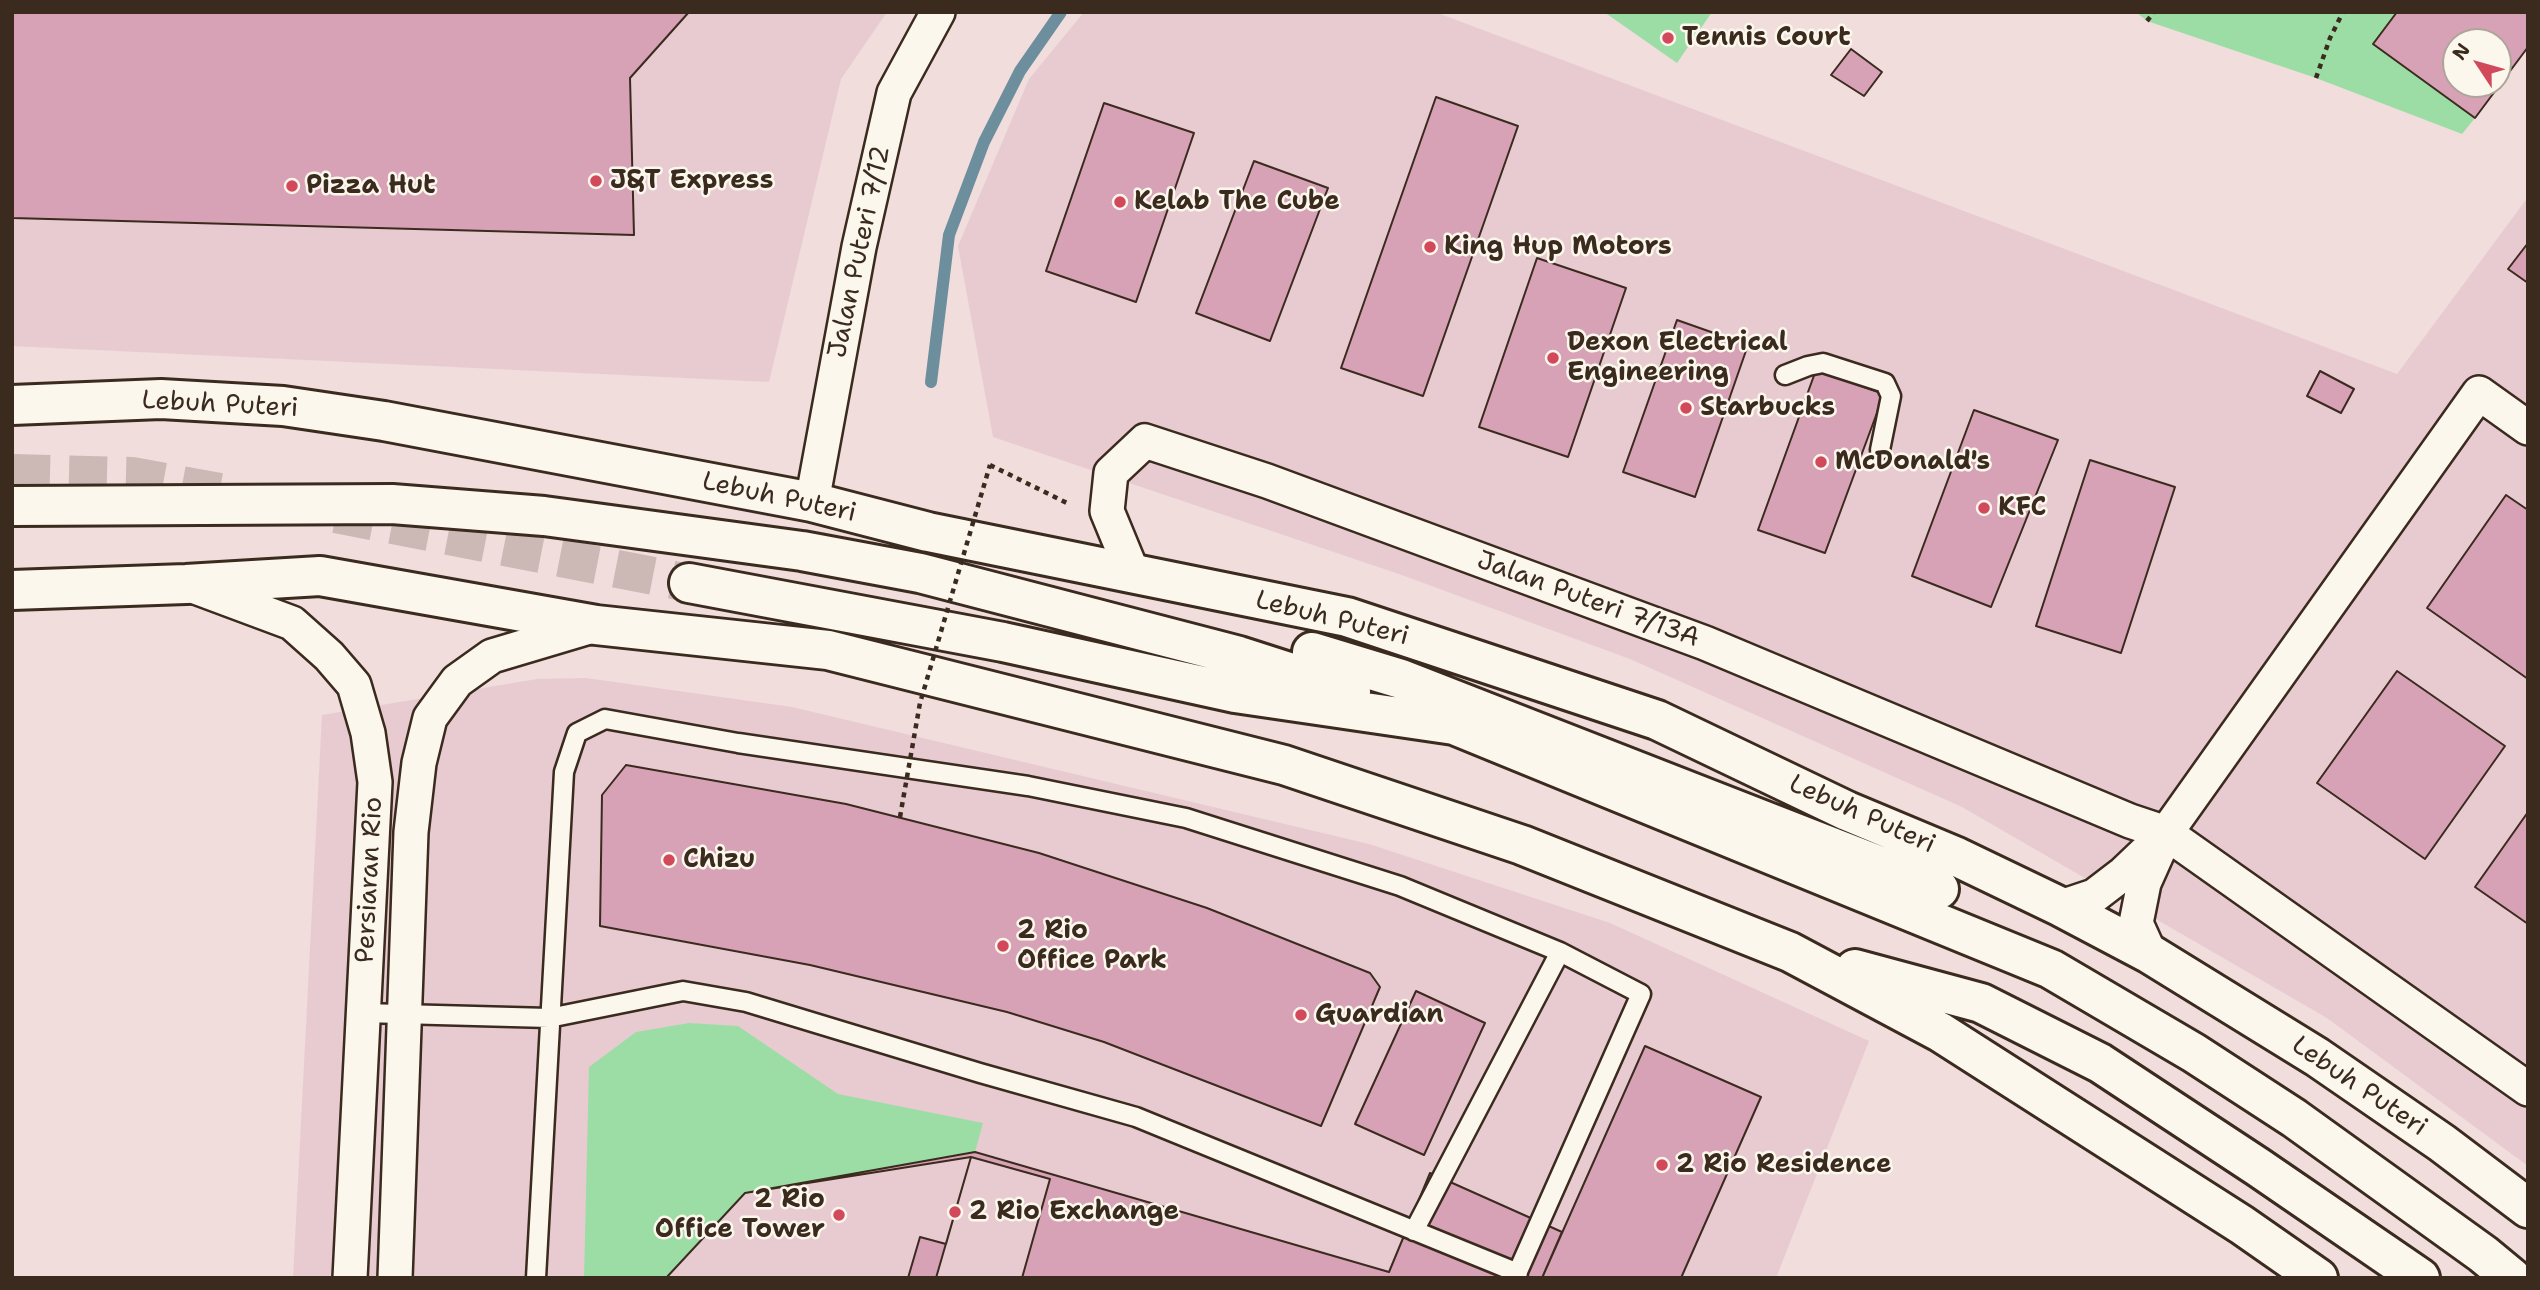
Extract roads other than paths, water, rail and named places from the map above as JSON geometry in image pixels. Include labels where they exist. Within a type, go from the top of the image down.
[{"type":"main road","name":"Lebuh Puteri","points":[[12,405],[161,400],[283,406],[384,421],[813,502],[928,531],[1347,617],[1657,720],[1847,811],[1957,857],[2061,907],[2150,954],[2317,1057],[2442,1143],[2528,1208]]},
{"type":"main road","points":[[12,506],[392,504],[544,516],[802,551],[920,573],[1239,656],[1454,725],[2050,969]]},
{"type":"main road","points":[[802,551],[888,548],[998,569],[1311,652],[1401,679],[1940,889]]},
{"type":"main road","points":[[12,590],[320,576],[596,625],[828,650],[1284,765],[1522,845],[1790,952],[1940,1032],[2242,1225],[2318,1278]]},
{"type":"main road","points":[[689,583],[1003,642],[1235,693],[1454,725]]},
{"type":"main road","points":[[1847,811],[1940,889],[2050,969],[2194,1052],[2294,1118],[2483,1254],[2512,1278]]},
{"type":"main road","points":[[1790,952],[1981,1003],[2100,1063],[2420,1278]]},
{"type":"street","name":"Jalan Puteri 7/12","points":[[813,502],[859,247],[894,93],[938,12]]},
{"type":"street","points":[[2061,907],[2094,896],[2124,873],[2166,833],[2479,393],[2528,428]]},
{"type":"street","name":"Jalan Puteri 7/13A","points":[[1133,574],[1107,511],[1111,473],[1145,441],[1267,481],[1705,643],[2130,821],[2166,833]]},
{"type":"street","name":"Persiaran Rio","points":[[186,584],[292,623],[329,656],[354,685],[368,733],[375,782],[350,1278]]},
{"type":"street","name":"Persiaran Rio","points":[[395,1278],[411,832],[419,763],[430,718],[457,681],[492,656],[596,625]]},
{"type":"street","points":[[2150,954],[2136,923],[2144,883],[2166,833]]},
{"type":"street","points":[[2166,833],[2528,1089]]},
{"type":"lane","points":[[1785,375],[1823,363],[1885,383],[1891,396],[1880,450]]},
{"type":"lane","points":[[363,1013],[549,1018],[684,990],[746,1002],[980,1073],[1136,1116],[1516,1275],[1641,994],[1560,951],[1400,886],[1186,818],[1028,786],[738,743],[605,719],[577,733],[564,772],[549,1018],[537,1278]]},
{"type":"lane","points":[[1414,1231],[1560,951]]},
{"type":"waterway","points":[[931,382],[949,235],[984,142],[1020,71],[1061,12]]},
{"type":"tunnel","points":[[12,473],[132,476],[236,495]]},
{"type":"tunnel","points":[[336,514],[689,583]]},
{"type":"place","name":"Tennis Court","points":[[1668,38]]},
{"type":"place","name":"J&T Express","points":[[596,181]]},
{"type":"place","name":"Pizza Hut","points":[[292,186]]},
{"type":"place","name":"Kelab The Cube","points":[[1120,202]]},
{"type":"place","name":"King Hup Motors","points":[[1430,247]]},
{"type":"place","name":"Dexon Electrical Engineering","points":[[1553,358]]},
{"type":"place","name":"Starbucks","points":[[1686,408]]},
{"type":"place","name":"McDonald's","points":[[1821,462]]},
{"type":"place","name":"KFC","points":[[1984,508]]},
{"type":"place","name":"Chizu","points":[[669,860]]},
{"type":"place","name":"2 Rio Office Park","points":[[1003,946]]},
{"type":"place","name":"Guardian","points":[[1301,1015]]},
{"type":"place","name":"2 Rio Residence","points":[[1662,1165]]},
{"type":"place","name":"2 Rio Exchange","points":[[955,1212]]},
{"type":"place","name":"2 Rio Office Tower","points":[[839,1215]]}]
